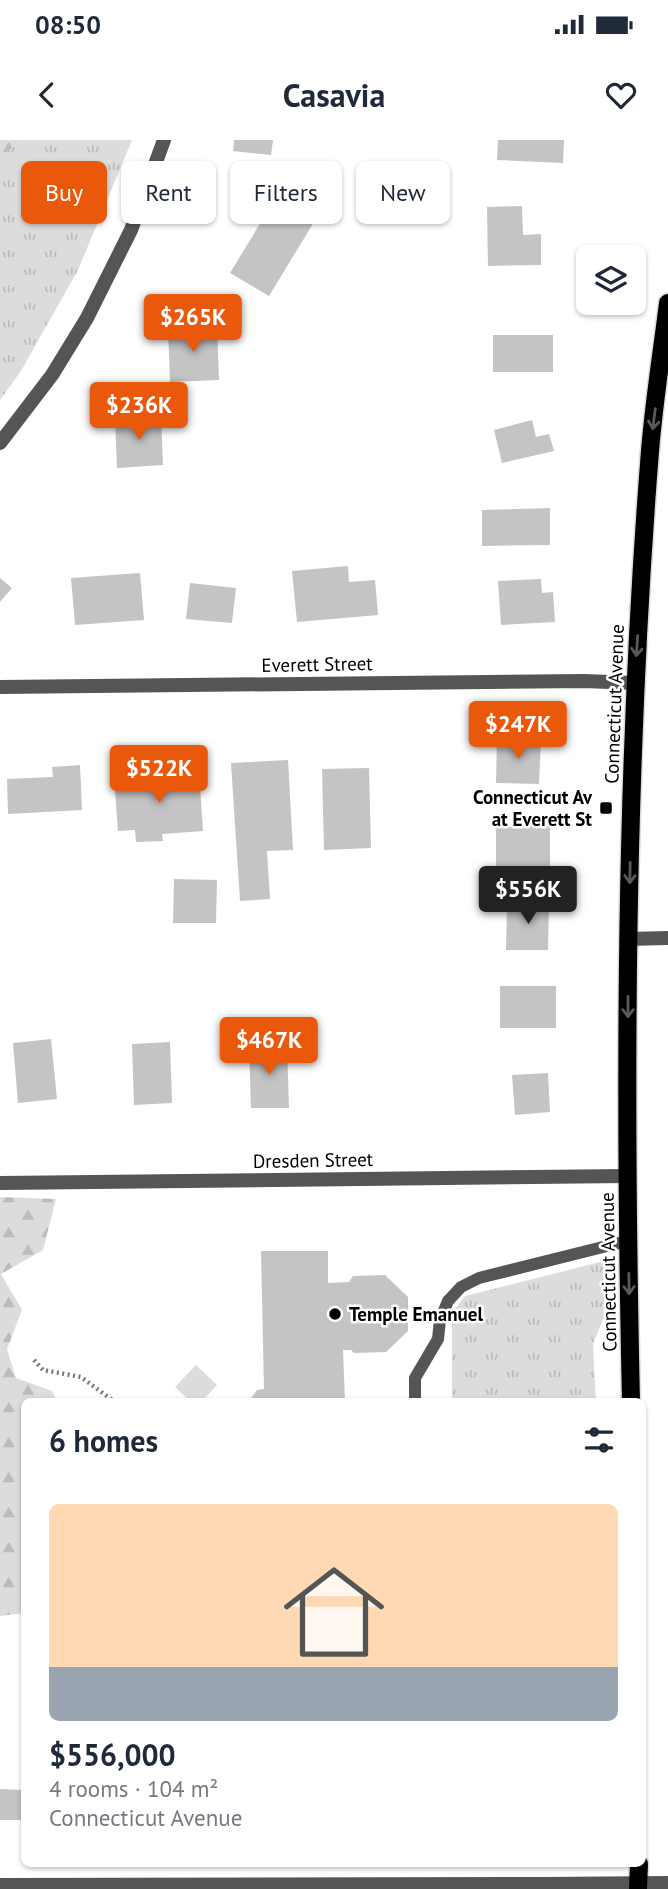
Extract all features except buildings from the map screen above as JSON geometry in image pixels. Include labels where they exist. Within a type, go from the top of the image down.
[{"type":"main road","name":"Connecticut Avenue","points":[[631,1398],[627,1241],[628,939],[635,683],[650,448],[668,303]]},
{"type":"main road","points":[[638,1886],[639,1867]]},
{"type":"street","points":[[0,443],[52,375],[87,318],[131,230],[164,140]]},
{"type":"street","name":"Everett Street","points":[[0,687],[584,681],[635,683]]},
{"type":"street","points":[[628,939],[668,938]]},
{"type":"street","name":"Dresden Street","points":[[0,1183],[627,1176]]},
{"type":"street","points":[[0,1885],[638,1886],[668,1882]]},
{"type":"lane","points":[[415,1396],[415,1377],[439,1339],[440,1320],[448,1301],[461,1287],[479,1278],[627,1241]]},
{"type":"path","points":[[34,1360],[43,1370],[80,1377],[109,1398]]},
{"type":"green space","points":[[0,140],[23,140],[0,157]]},
{"type":"green space","points":[[23,140],[132,140],[121,161],[107,200],[107,161],[21,161],[21,224],[97,224],[78,270],[21,371],[0,400],[0,157]]},
{"type":"green space","points":[[0,1197],[56,1199],[43,1250],[1,1274],[22,1310],[7,1349],[16,1378],[52,1391],[55,1398],[21,1398],[21,1613],[0,1616]]},
{"type":"green space","points":[[604,1261],[604,1317],[593,1344],[596,1398],[452,1398],[452,1313],[465,1296]]},
{"type":"green space","points":[[196,1365],[217,1385],[205,1398],[187,1398],[175,1387]]},
{"type":"place","name":"Connecticut Av at Everett St","points":[[606,808]]},
{"type":"place","name":"Temple Emanuel","points":[[335,1314]]}]
